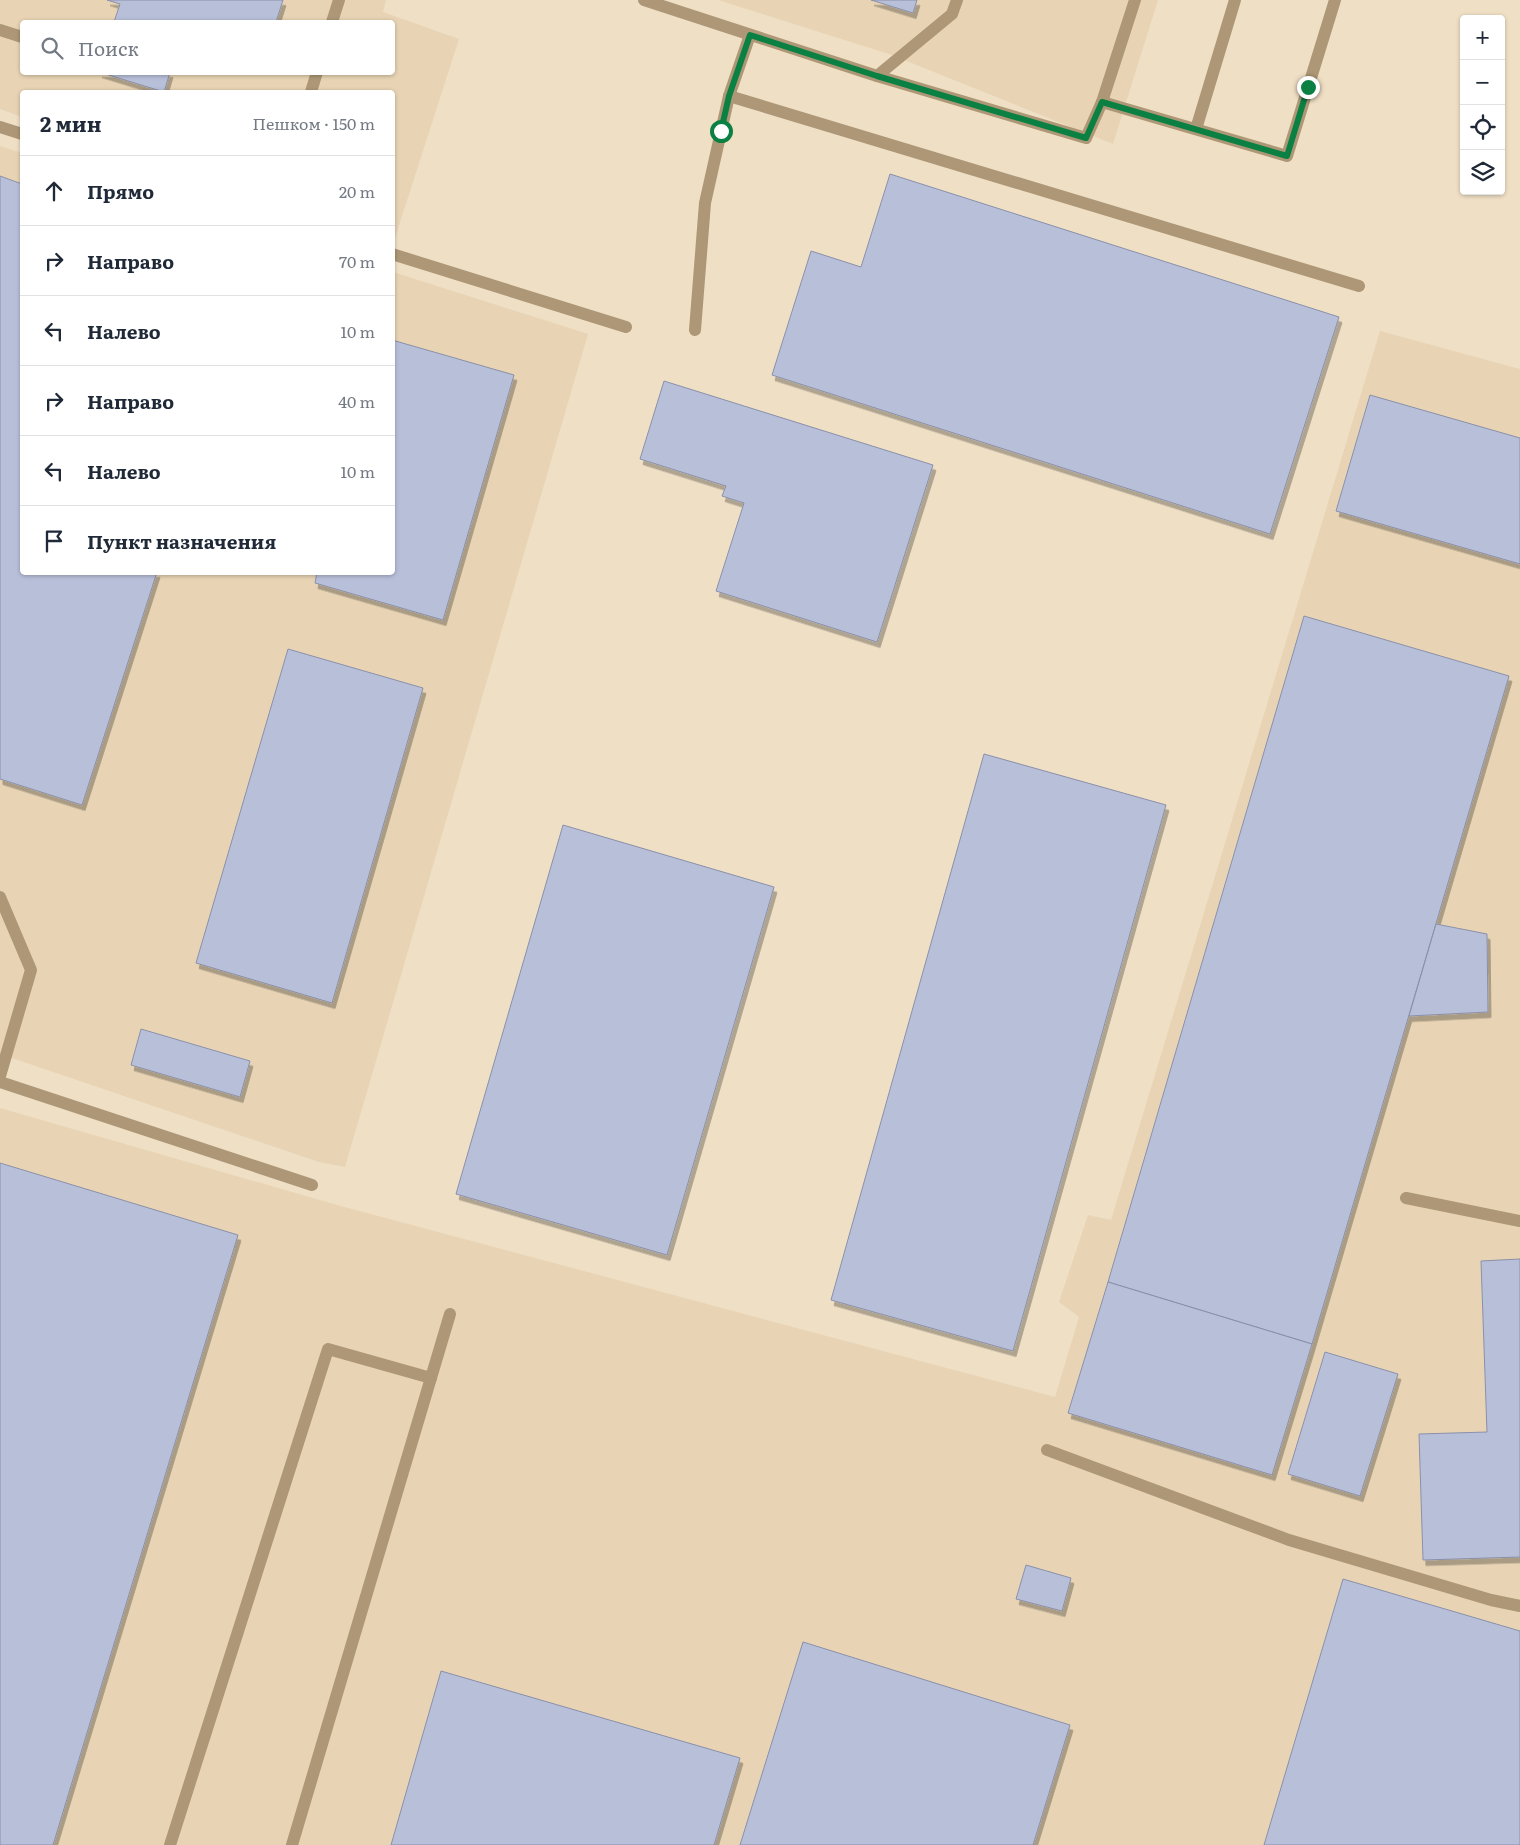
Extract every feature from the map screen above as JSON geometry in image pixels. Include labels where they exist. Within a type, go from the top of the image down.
[{"type":"lane","points":[[333,20],[339,0]]},
{"type":"lane","points":[[644,0],[877,76],[1086,138],[1102,102],[1135,0]]},
{"type":"lane","points":[[877,76],[952,14],[957,0]]},
{"type":"lane","points":[[1196,129],[1235,0]]},
{"type":"lane","points":[[1102,102],[1287,156],[1335,0]]},
{"type":"lane","points":[[0,30],[20,36]]},
{"type":"lane","points":[[695,330],[705,203],[729,96],[750,35]]},
{"type":"lane","points":[[312,90],[316,75]]},
{"type":"lane","points":[[729,96],[1359,286]]},
{"type":"lane","points":[[0,126],[20,133]]},
{"type":"lane","points":[[395,255],[626,327]]},
{"type":"lane","points":[[0,898],[31,970],[0,1076]]},
{"type":"lane","points":[[0,1082],[312,1185]]},
{"type":"lane","points":[[1406,1198],[1520,1221]]},
{"type":"lane","points":[[292,1845],[450,1314]]},
{"type":"lane","points":[[170,1845],[328,1349],[431,1378]]},
{"type":"lane","points":[[1047,1450],[1289,1540],[1491,1600],[1520,1606]]},
{"type":"shaded area","points":[[0,0],[386,0],[383,12],[459,39],[395,238],[395,90],[20,90],[20,116],[0,109]]},
{"type":"shaded area","points":[[718,0],[1158,0],[1113,144],[889,54]]},
{"type":"shaded area","points":[[0,146],[20,152],[20,575],[395,575],[395,273],[588,334],[345,1167],[319,1162],[0,1054]]},
{"type":"shaded area","points":[[1380,331],[1520,369],[1520,1845],[0,1845],[0,1108],[337,1205],[1055,1397],[1079,1317],[1059,1302],[1088,1215],[1111,1220]]},
{"type":"building","points":[[107,0],[283,0],[277,20],[115,20],[120,4]]},
{"type":"building","points":[[871,0],[917,0],[913,13]]},
{"type":"building","points":[[109,75],[169,75],[165,90],[158,90]]},
{"type":"building","points":[[890,174],[1339,317],[1270,534],[772,375],[811,251],[861,267]]},
{"type":"building","points":[[0,176],[20,183],[20,575],[156,575],[82,805],[0,779]]},
{"type":"building","points":[[395,341],[514,375],[443,620],[315,583],[316,575],[395,575]]},
{"type":"building","points":[[664,381],[933,465],[877,642],[716,591],[744,503],[722,496],[726,486],[640,459]]},
{"type":"building","points":[[1370,395],[1520,438],[1520,564],[1336,511]]},
{"type":"building","points":[[1304,616],[1509,676],[1312,1344],[1108,1282]]},
{"type":"building","points":[[288,649],[423,688],[332,1003],[196,963]]},
{"type":"building","points":[[984,754],[1166,805],[1013,1351],[831,1300]]},
{"type":"building","points":[[563,825],[774,887],[667,1255],[456,1194]]},
{"type":"building","points":[[1436,924],[1487,934],[1488,1012],[1409,1016]]},
{"type":"building","points":[[141,1029],[250,1061],[240,1097],[131,1065]]},
{"type":"building","points":[[0,1163],[238,1235],[53,1845],[0,1845]]},
{"type":"building","points":[[1520,1259],[1520,1557],[1423,1560],[1419,1434],[1487,1432],[1481,1261]]},
{"type":"building","points":[[1108,1282],[1312,1344],[1272,1475],[1068,1413]]},
{"type":"building","points":[[1325,1352],[1398,1374],[1360,1496],[1288,1474]]},
{"type":"building","points":[[1026,1565],[1071,1578],[1062,1611],[1016,1599]]},
{"type":"building","points":[[1343,1579],[1520,1631],[1520,1845],[1264,1845]]},
{"type":"building","points":[[803,1642],[1070,1725],[1033,1845],[740,1845]]},
{"type":"building","points":[[441,1671],[740,1758],[714,1845],[391,1845]]},
{"type":"route","points":[[721,131],[729,96],[750,35],[877,76],[1086,138],[1102,102],[1287,156],[1308,87]]}]
